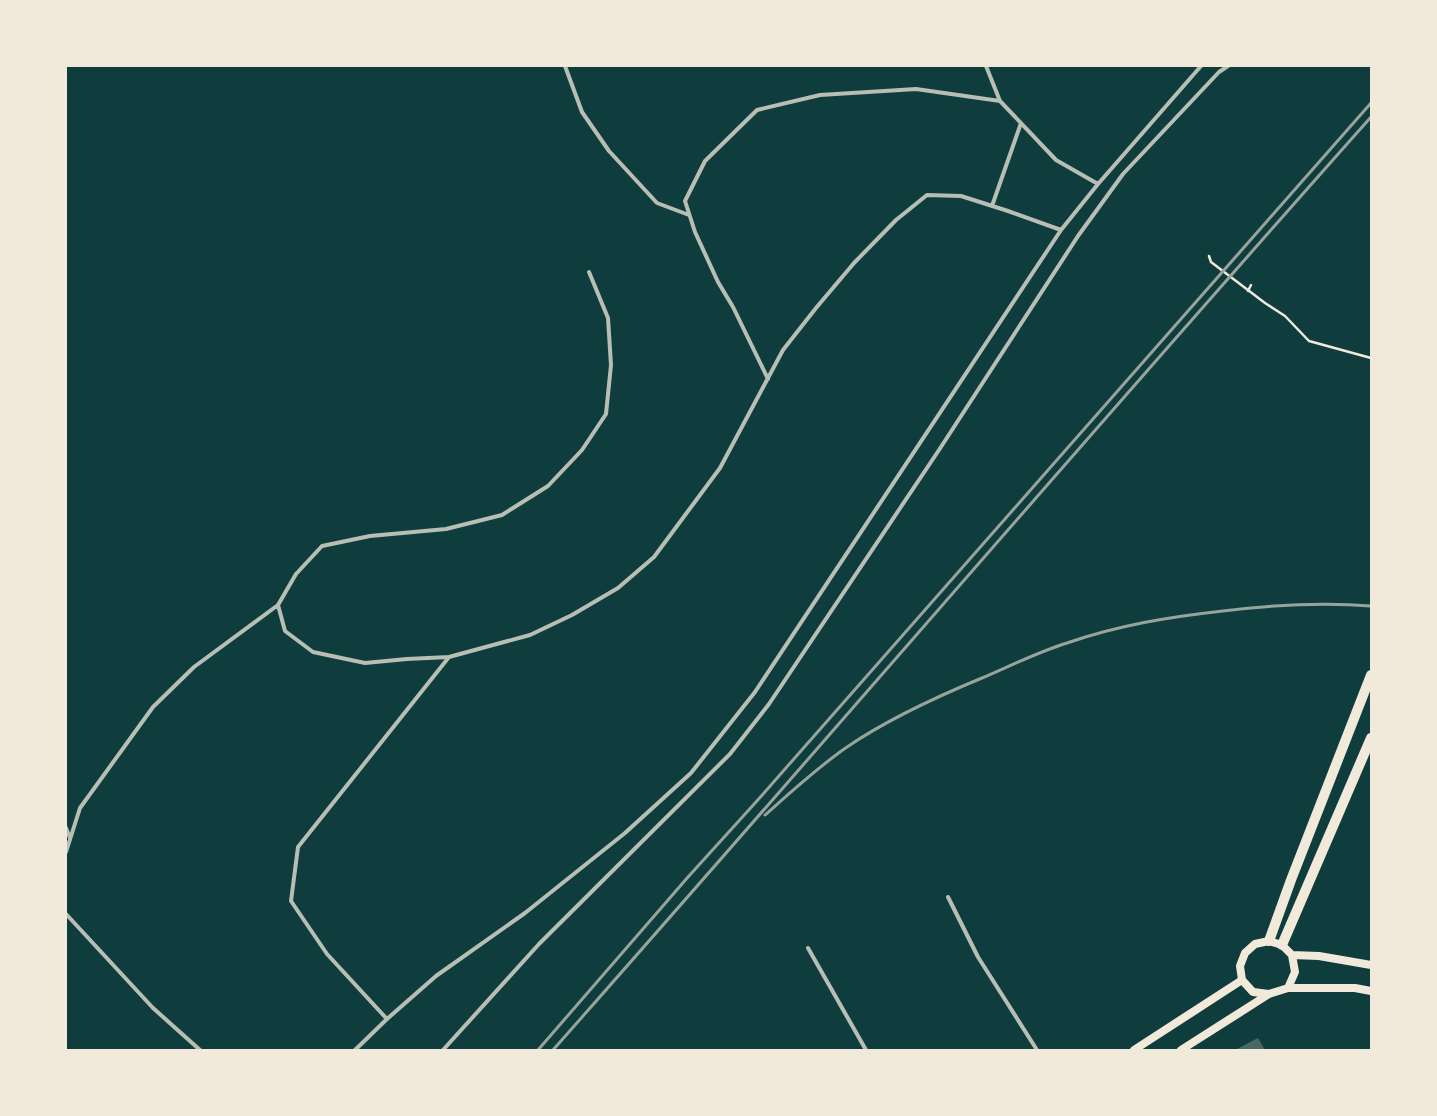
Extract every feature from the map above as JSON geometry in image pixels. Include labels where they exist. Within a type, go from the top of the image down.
[{"type":"main road","points":[[1269,941],[1291,880],[1371,675]]},
{"type":"main road","points":[[1282,945],[1371,738]]},
{"type":"main road","points":[[1269,994],[1253,992],[1242,980],[1240,966],[1245,953],[1255,944],[1269,941],[1282,945],[1292,955],[1295,972],[1288,988]]},
{"type":"main road","points":[[1292,955],[1319,956],[1371,965]]},
{"type":"main road","points":[[1134,1050],[1242,980]]},
{"type":"main road","points":[[1181,1050],[1269,994],[1288,988],[1355,988],[1371,991]]},
{"type":"street","points":[[565,66],[582,112],[609,151],[657,203],[689,215]]},
{"type":"street","points":[[986,66],[1000,101],[1056,160],[1098,184]]},
{"type":"street","points":[[355,1050],[387,1019],[436,976],[525,913],[625,834],[691,772],[755,692],[1061,230],[1098,184],[1201,66]]},
{"type":"street","points":[[443,1050],[539,944],[730,754],[769,704],[939,450],[1087,223],[1123,174],[1220,72],[1228,66]]},
{"type":"street","points":[[768,379],[733,307],[718,282],[695,232],[685,202],[705,161],[757,110],[820,95],[916,89],[1000,101]]},
{"type":"street","points":[[992,206],[1021,123]]},
{"type":"street","points":[[278,605],[285,631],[313,652],[365,663],[448,657],[530,635],[572,615],[618,588],[654,557],[720,468],[783,350],[854,263],[896,220],[927,195],[961,196],[1061,230]]},
{"type":"street","points":[[66,852],[80,808],[153,707],[194,667],[278,605],[296,574],[322,546],[370,536],[446,529],[502,515],[548,486],[582,450],[606,414],[611,365],[608,318],[589,272]]},
{"type":"street","points":[[387,1019],[326,954],[290,901],[298,847],[448,657]]},
{"type":"street","points":[[66,828],[70,839]]},
{"type":"street","points":[[948,897],[978,956],[1037,1050]]},
{"type":"street","points":[[66,914],[153,1008],[200,1050]]},
{"type":"street","points":[[808,948],[866,1050]]},
{"type":"path","points":[[1209,256],[1211,262],[1248,291],[1285,316],[1309,341],[1371,358]]},
{"type":"path","points":[[1248,291],[1251,285]]},
{"type":"building","points":[[1258,1038],[1265,1050],[1235,1050]]},
{"type":"railway","points":[[538,1050],[688,877],[756,802],[1371,103]]},
{"type":"railway","points":[[553,1050],[1371,117]]},
{"type":"railway","points":[[765,815],[826,763],[847,747],[879,727],[947,693],[1024,659],[1056,647],[1106,631],[1164,619],[1203,613],[1297,605],[1334,604],[1371,606]]}]
